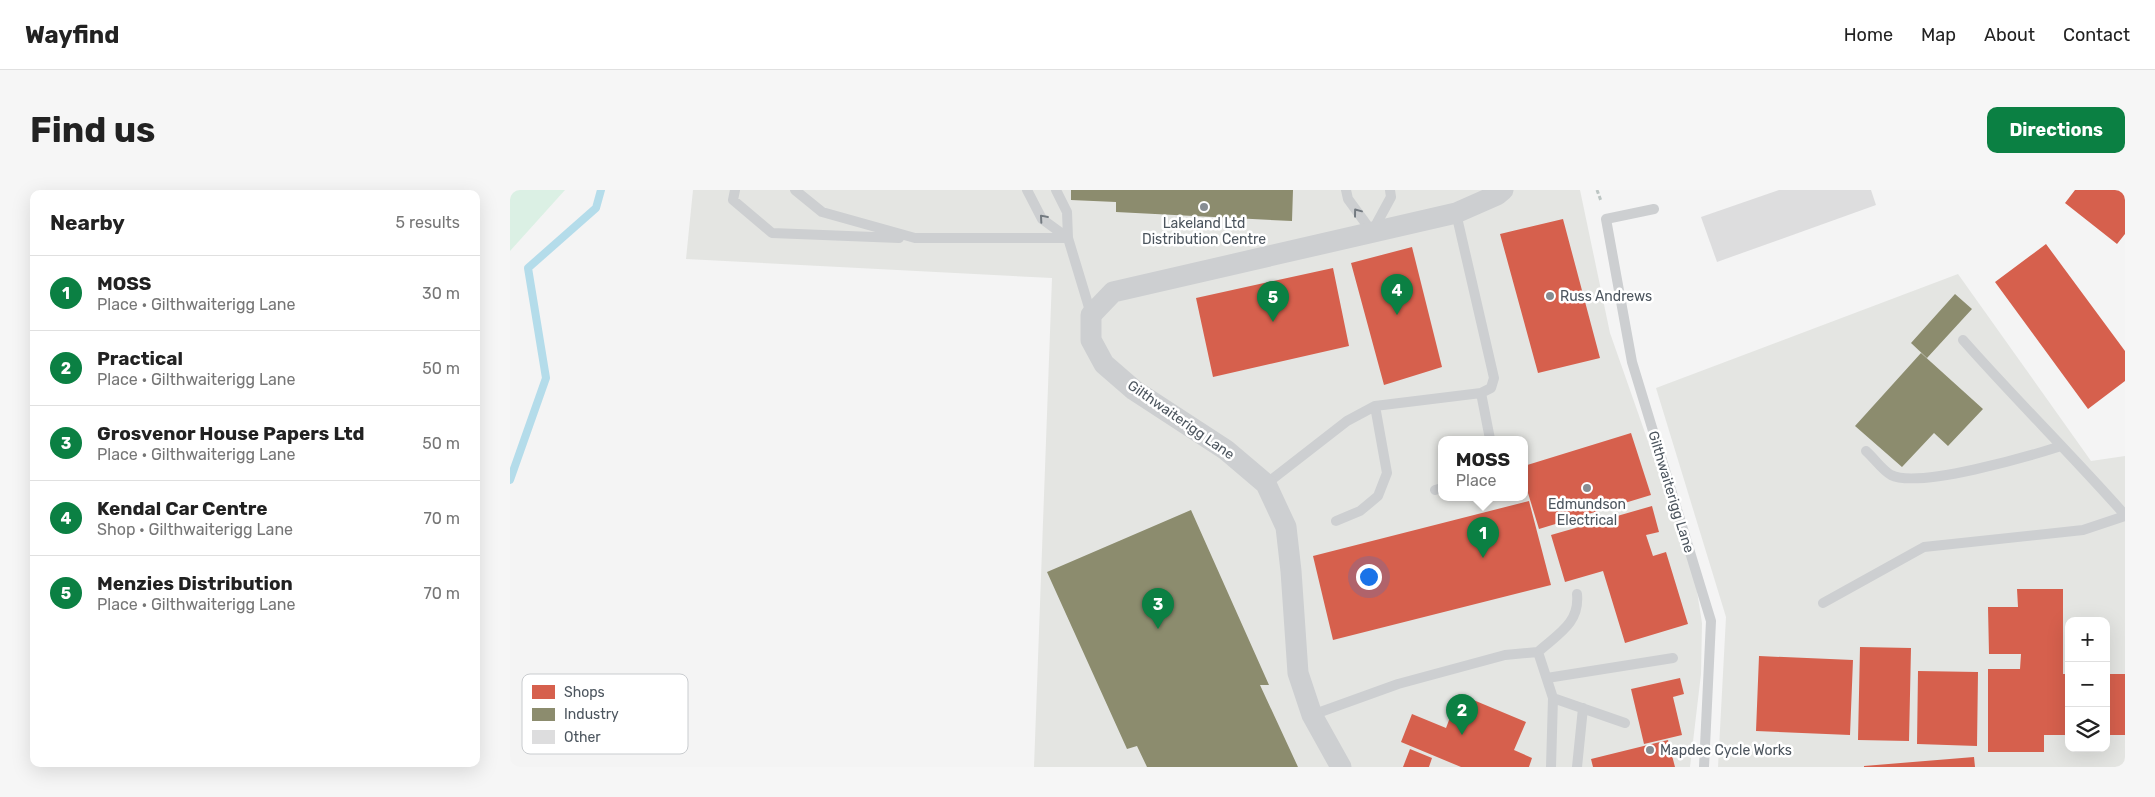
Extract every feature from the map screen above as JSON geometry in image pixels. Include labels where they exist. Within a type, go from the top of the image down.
[{"type":"street","points":[[1091,315],[1113,292],[1456,212],[1497,195],[1503,190]]},
{"type":"street","name":"Gilthwaiterigg Lane","points":[[1091,315],[1091,340],[1104,364],[1134,390],[1226,450],[1266,484],[1286,527],[1298,673],[1312,715],[1341,767]]},
{"type":"lane","points":[[735,190],[733,200],[772,233],[915,238],[1068,238]]},
{"type":"lane","points":[[795,190],[822,212],[915,238]]},
{"type":"lane","points":[[1027,190],[1042,219],[1068,238]]},
{"type":"lane","points":[[1056,190],[1067,212],[1068,238],[1091,315]]},
{"type":"lane","points":[[1346,190],[1348,199],[1372,232],[1391,197],[1390,190]]},
{"type":"lane","name":"Gilthwaiterigg Lane","points":[[1654,209],[1606,220],[1632,362],[1711,621],[1704,767]]},
{"type":"lane","points":[[1266,484],[1347,422],[1375,406],[1481,393],[1491,388],[1494,378],[1456,212]]},
{"type":"lane","points":[[1823,603],[1924,547],[2083,530],[2125,516],[1963,340]]},
{"type":"lane","points":[[1481,393],[1489,436]]},
{"type":"lane","points":[[1336,521],[1360,510],[1378,496],[1387,473],[1375,406]]},
{"type":"lane","points":[[1866,451],[1890,474],[1904,479],[1926,478],[2015,460],[2061,446]]},
{"type":"lane","points":[[1312,715],[1398,684],[1505,655],[1538,652],[1569,624],[1578,608],[1577,594]]},
{"type":"lane","points":[[1538,652],[1553,698],[1550,767]]},
{"type":"lane","points":[[1547,678],[1673,658]]},
{"type":"lane","points":[[1553,698],[1625,723]]},
{"type":"lane","points":[[1577,767],[1583,708]]},
{"type":"shaded area","points":[[693,190],[1580,190],[1610,333],[1671,507],[1696,585],[1702,623],[1701,674],[1690,767],[1034,767],[1052,278],[686,259]]},
{"type":"shaded area","points":[[1958,274],[2091,461],[2125,456],[2125,767],[1718,767],[1726,617],[1656,388]]},
{"type":"green space","points":[[510,190],[565,190],[510,251]]},
{"type":"building: Shops","points":[[2075,190],[2125,190],[2125,234],[2117,244],[2065,203]]},
{"type":"building: Shops","name":"Russ Andrews","points":[[1563,219],[1600,358],[1538,373],[1500,234]]},
{"type":"building: Shops","points":[[2046,244],[2125,351],[2125,381],[2088,409],[1995,282]]},
{"type":"building: Shops","points":[[1412,247],[1442,367],[1384,385],[1351,263]]},
{"type":"building: Shops","points":[[1333,268],[1349,346],[1213,377],[1196,298]]},
{"type":"building: Shops","name":"Edmundson Electrical","points":[[1631,433],[1651,495],[1539,529],[1528,493],[1528,465]]},
{"type":"building: Shops","points":[[1529,501],[1551,585],[1333,640],[1313,556]]},
{"type":"building: Shops","points":[[1652,506],[1659,532],[1646,535],[1653,556],[1666,552],[1688,624],[1625,643],[1603,571],[1565,582],[1551,535]]},
{"type":"building: Shops","points":[[2017,589],[2063,589],[2065,735],[2044,735],[2044,752],[1988,752],[1988,669],[2020,669],[2021,654],[1989,654],[1988,607],[2018,607]]},
{"type":"building: Shops","points":[[1860,647],[1911,648],[1909,741],[1858,740]]},
{"type":"building: Shops","points":[[1759,656],[1853,660],[1850,735],[1756,731]]},
{"type":"building: Shops","points":[[1918,671],[1978,672],[1977,746],[1917,744]]},
{"type":"building: Shops","points":[[2110,674],[2125,674],[2125,735],[2110,735]]},
{"type":"building: Shops","points":[[1680,678],[1684,694],[1673,697],[1682,735],[1644,744],[1631,689]]},
{"type":"building: Shops","points":[[1459,694],[1526,722],[1514,750],[1532,758],[1529,767],[1461,767],[1401,742],[1412,714],[1446,728]]},
{"type":"building: Shops","name":"Mapdec Cycle Works","points":[[1668,740],[1675,767],[1593,767],[1591,759]]},
{"type":"building: Shops","points":[[1410,749],[1432,758],[1429,767],[1403,767]]},
{"type":"building: Shops","points":[[1974,757],[1975,767],[1864,767],[1864,766]]},
{"type":"building: Industry","name":"Lakeland Ltd Distribution Centre","points":[[1071,190],[1293,190],[1292,221],[1116,212],[1116,202],[1071,200]]},
{"type":"building: Industry","points":[[1955,294],[1972,309],[1927,358],[1911,343]]},
{"type":"building: Industry","points":[[1921,353],[1983,409],[1948,446],[1934,433],[1902,467],[1855,426]]},
{"type":"building: Industry","points":[[1191,510],[1269,685],[1260,685],[1298,767],[1147,767],[1137,746],[1127,749],[1047,572]]},
{"type":"building: Other","points":[[1779,190],[1871,190],[1876,205],[1717,262],[1701,217]]},
{"type":"waterway","points":[[510,480],[546,378],[528,268],[596,208],[601,190]]},
{"type":"place","name":"Lakeland Ltd Distribution Centre","points":[[1204,207]]},
{"type":"place","name":"Russ Andrews","points":[[1550,296]]},
{"type":"place","name":"Kendal Car Centre","points":[[1397,315]]},
{"type":"place","name":"Menzies Distribution","points":[[1273,322]]},
{"type":"place","name":"Edmundson Electrical","points":[[1587,488]]},
{"type":"place","name":"MOSS","points":[[1483,558]]},
{"type":"place","name":"Grosvenor House Papers Ltd","points":[[1158,629]]},
{"type":"place","name":"Practical","points":[[1462,735]]},
{"type":"place","name":"Mapdec Cycle Works","points":[[1650,750]]}]
